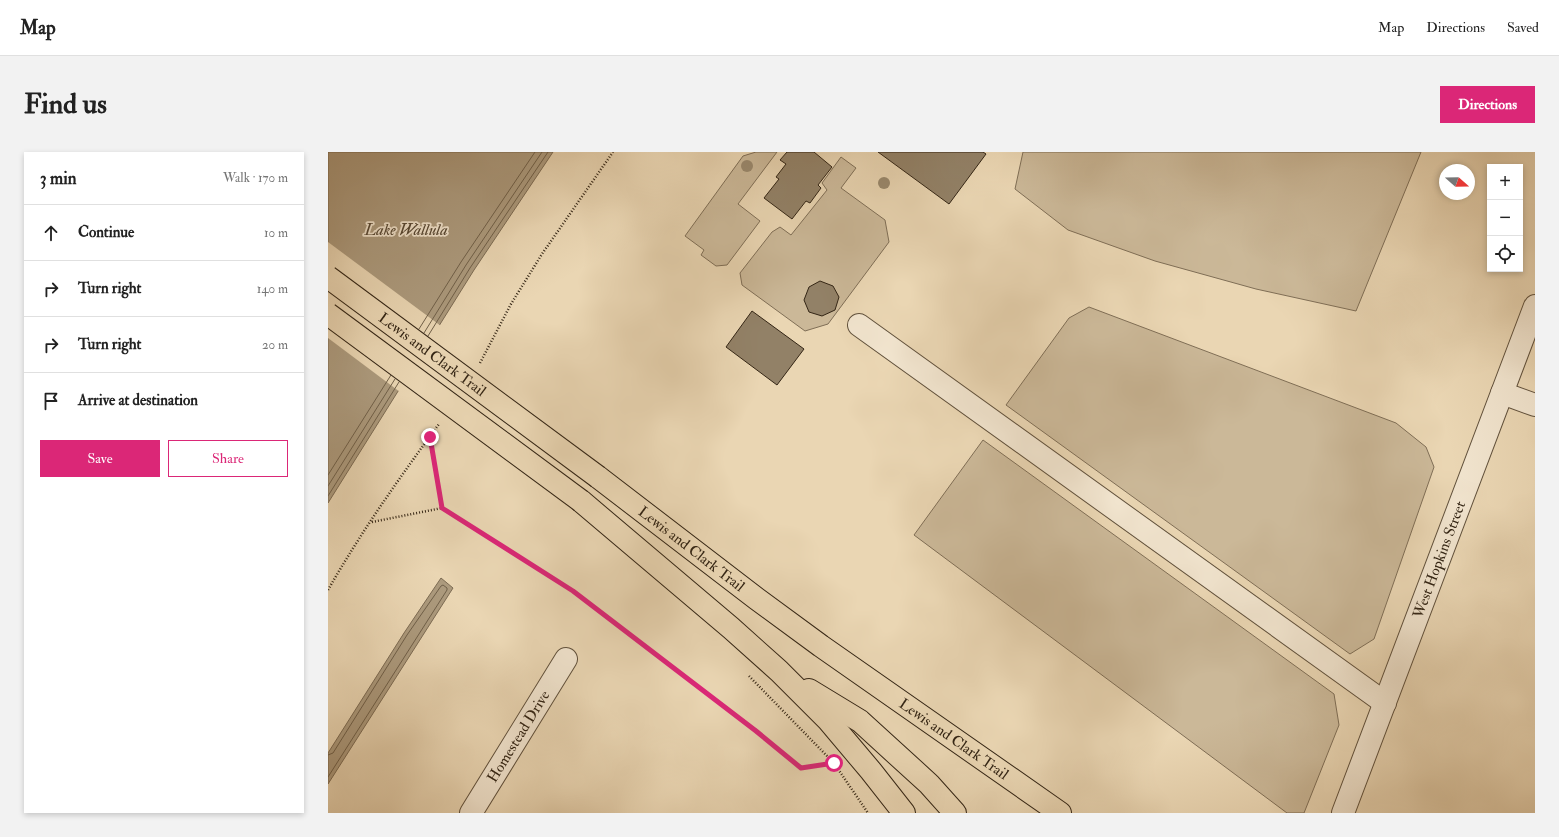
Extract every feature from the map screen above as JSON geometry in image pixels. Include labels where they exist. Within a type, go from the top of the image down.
[{"type":"highway","name":"Lewis and Clark Trail","points":[[328,277],[598,477],[821,646],[1060,813]]},
{"type":"highway","name":"Lewis and Clark Trail","points":[[328,314],[581,501],[731,628],[779,671],[828,720],[904,813]]},
{"type":"highway","points":[[779,671],[860,721],[929,784],[955,813]]},
{"type":"street","name":"West Hopkins Street","points":[[1343,813],[1535,306]]},
{"type":"street","points":[[859,325],[1385,702]]},
{"type":"street","points":[[1502,393],[1535,405]]},
{"type":"street","name":"Homestead Drive","points":[[471,813],[566,659]]},
{"type":"path","points":[[430,437],[442,508]]},
{"type":"path","points":[[371,522],[442,508],[573,591],[756,731],[801,768],[834,763]]},
{"type":"path","points":[[747,674],[834,763],[868,813]]},
{"type":"shaded area","points":[[756,152],[777,152],[738,204],[760,221],[727,265],[716,266],[701,255],[704,250],[685,236],[743,156]]},
{"type":"shaded area","points":[[1023,152],[1421,152],[1356,311],[1256,289],[1155,261],[1068,230],[1015,189]]},
{"type":"shaded area","points":[[841,157],[856,168],[841,188],[885,220],[889,242],[828,324],[805,331],[742,285],[740,273],[772,232],[780,227],[791,235],[827,190],[822,183]]},
{"type":"shaded area","points":[[1089,307],[1396,423],[1426,447],[1434,467],[1374,639],[1350,654],[1006,405],[1069,318]]},
{"type":"shaded area","points":[[983,440],[1334,694],[1339,725],[1304,813],[1287,813],[914,535]]},
{"type":"water","name":"Lake Wallula","points":[[328,152],[553,152],[474,270],[328,503]]},
{"type":"water","points":[[441,578],[453,588],[328,784],[328,753],[404,633]]},
{"type":"pier","points":[[328,242],[441,326],[400,392],[328,338]]},
{"type":"building","points":[[787,152],[814,152],[832,167],[818,185],[821,188],[810,203],[806,201],[792,219],[764,198],[779,179],[776,177],[786,164],[780,160]]},
{"type":"building","points":[[878,152],[983,152],[986,154],[949,204]]},
{"type":"building","points":[[820,281],[833,286],[839,297],[835,310],[822,316],[809,312],[804,300],[809,287]]},
{"type":"building","points":[[752,311],[804,349],[777,385],[726,347]]},
{"type":"route","points":[[430,437],[442,508],[573,591],[756,731],[801,768],[834,763]]}]
